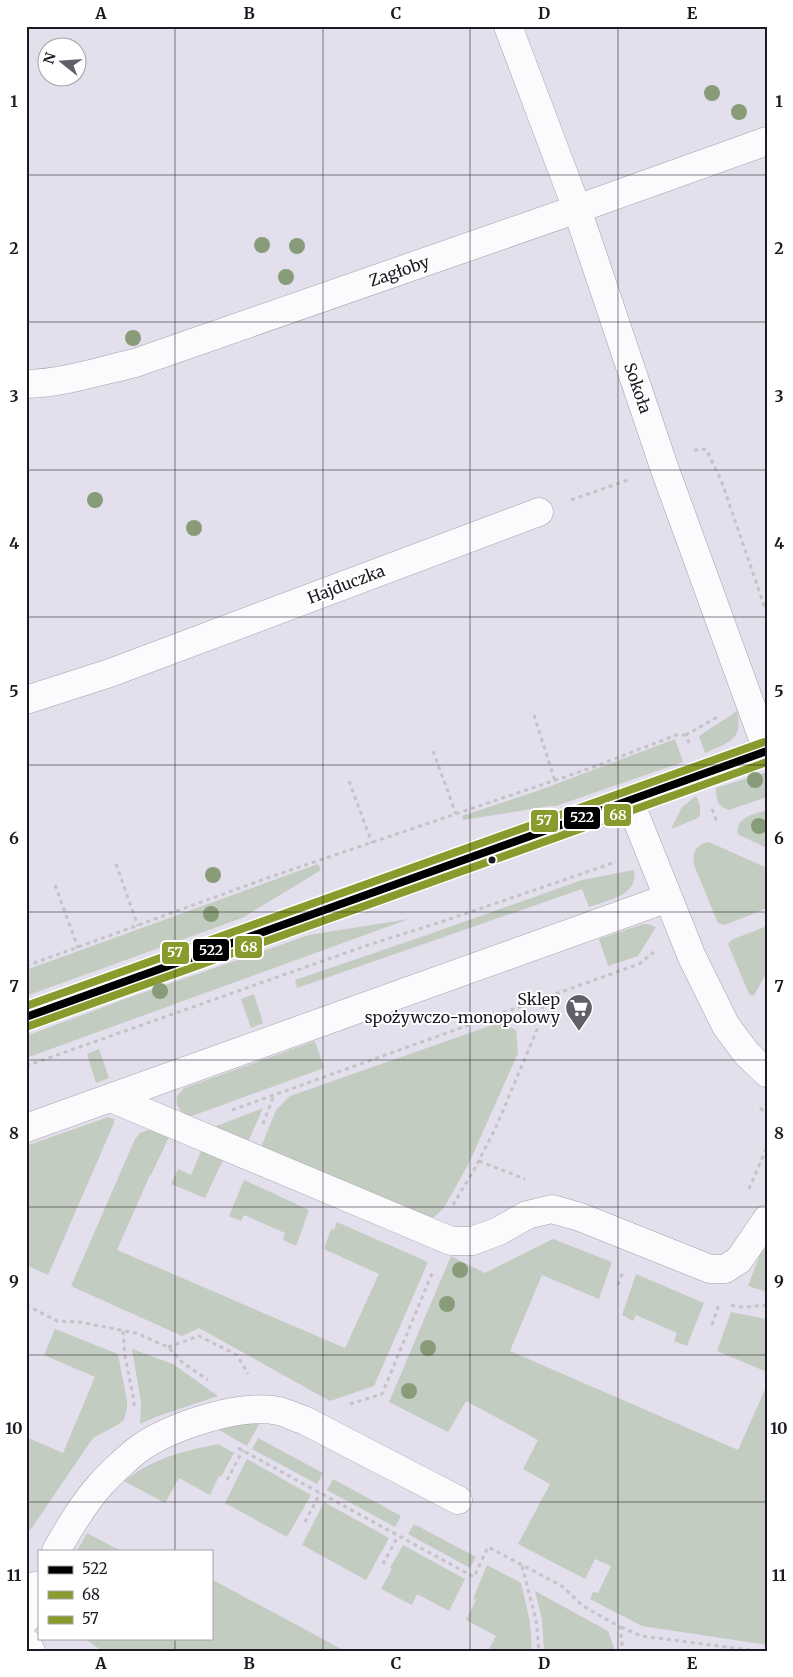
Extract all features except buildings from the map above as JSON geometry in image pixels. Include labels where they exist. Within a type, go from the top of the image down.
[{"type":"street","name":"Sokoła","points":[[508,26],[577,210],[664,467],[767,751]]},
{"type":"street","name":"Zagłoby","points":[[26,384],[89,374],[135,363],[577,210],[767,141]]},
{"type":"street","name":"Hajduczka","points":[[26,700],[110,673],[539,512]]},
{"type":"street","points":[[26,1017],[767,751]]},
{"type":"street","points":[[629,800],[692,957],[726,1026],[746,1054],[767,1073]]},
{"type":"street","points":[[26,1128],[668,898]]},
{"type":"street","points":[[111,1098],[451,1241],[472,1241],[499,1232],[527,1216],[552,1209],[580,1217],[710,1269],[725,1269],[739,1260],[766,1224]]},
{"type":"street","points":[[57,1550],[72,1523],[101,1484],[140,1448],[182,1427],[224,1414],[254,1409],[278,1411],[304,1420],[458,1500]]},
{"type":"street","points":[[26,1619],[33,1583]]},
{"type":"street","points":[[26,1642],[30,1651]]},
{"type":"path","points":[[689,450],[706,449],[713,462],[721,480],[767,614]]},
{"type":"path","points":[[539,512],[664,467]]},
{"type":"path","points":[[26,966],[262,881],[555,781],[676,735],[686,735],[722,713]]},
{"type":"path","points":[[534,715],[555,781]]},
{"type":"path","points":[[686,735],[692,750]]},
{"type":"path","points":[[433,751],[456,814]]},
{"type":"path","points":[[349,781],[372,843]]},
{"type":"path","points":[[26,1066],[368,945],[442,922],[620,861]]},
{"type":"path","points":[[116,864],[138,926]]},
{"type":"path","points":[[55,885],[78,948]]},
{"type":"path","points":[[196,1134],[202,1122],[288,1089],[639,964],[669,939],[682,933]]},
{"type":"path","points":[[346,1406],[382,1394],[438,1259],[427,1254],[436,1234],[475,1168],[496,1127],[539,1025],[544,998]]},
{"type":"path","points":[[712,1325],[720,1301]]},
{"type":"path","points":[[26,1305],[57,1321],[79,1322],[136,1333],[168,1348],[183,1363],[212,1383]]},
{"type":"path","points":[[168,1348],[199,1336],[237,1355],[248,1374]]},
{"type":"path","points":[[241,1378],[248,1374],[256,1374]]},
{"type":"path","points":[[236,1446],[474,1577],[488,1547],[562,1586],[583,1606],[620,1627],[641,1636],[758,1651]]},
{"type":"path","points":[[227,1480],[243,1450]]},
{"type":"path","points":[[305,1522],[320,1493]]},
{"type":"path","points":[[383,1564],[398,1536]]},
{"type":"path","points":[[522,1565],[536,1620],[539,1651]]},
{"type":"path","points":[[620,1627],[623,1651]]},
{"type":"shaded area","points":[[737,711],[739,721],[736,735],[727,743],[705,753],[699,736]]},
{"type":"shaded area","points":[[675,739],[683,762],[556,806],[463,820],[462,816],[540,790]]},
{"type":"shaded area","points":[[767,772],[767,797],[729,810],[722,807],[717,799],[716,788]]},
{"type":"shaded area","points":[[696,796],[700,805],[700,816],[671,829],[682,807]]},
{"type":"shaded area","points":[[767,810],[767,848],[738,834],[738,828],[739,824],[746,817]]},
{"type":"shaded area","points":[[709,842],[767,868],[767,908],[725,925],[718,923],[694,865],[694,853],[698,847]]},
{"type":"shaded area","points":[[318,864],[321,870],[242,918],[26,996],[26,970]]},
{"type":"shaded area","points":[[634,870],[632,886],[620,896],[612,899],[589,907],[582,889],[297,988],[295,980],[582,880]]},
{"type":"shaded area","points":[[409,919],[26,1058],[26,1036],[125,999],[309,935]]},
{"type":"shaded area","points":[[643,924],[656,927],[638,956],[608,966],[599,939]]},
{"type":"shaded area","points":[[767,926],[767,971],[754,996],[749,994],[728,944],[731,940]]},
{"type":"shaded area","points":[[254,994],[263,1023],[251,1028],[241,999]]},
{"type":"shaded area","points":[[501,1022],[516,1030],[518,1053],[469,1163],[444,1208],[434,1217],[430,1218],[261,1147],[276,1110],[290,1096]]},
{"type":"shaded area","points":[[315,1041],[324,1068],[189,1117],[178,1106],[177,1096],[184,1088]]},
{"type":"shaded area","points":[[99,1049],[109,1078],[96,1083],[87,1054]]},
{"type":"shaded area","points":[[263,1108],[248,1142],[214,1127]]},
{"type":"shaded area","points":[[108,1117],[114,1119],[114,1123],[48,1275],[26,1265],[26,1146]]},
{"type":"shaded area","points":[[151,1129],[224,1158],[205,1198],[171,1184],[178,1169],[191,1175],[201,1151],[169,1137],[117,1250],[345,1348],[379,1274],[324,1249],[331,1229],[334,1230],[337,1222],[428,1262],[374,1386],[330,1401],[199,1328],[182,1336],[71,1286],[135,1139],[140,1133]]},
{"type":"shaded area","points":[[244,1180],[309,1210],[296,1246],[283,1240],[285,1233],[244,1215],[241,1221],[229,1216]]},
{"type":"shaded area","points":[[553,1239],[612,1262],[599,1299],[542,1275],[510,1351],[738,1450],[767,1385],[767,1645],[642,1626],[590,1599],[593,1592],[598,1593],[611,1566],[595,1559],[585,1579],[518,1544],[550,1484],[523,1469],[538,1440],[466,1401],[448,1432],[389,1402],[451,1256],[485,1273]]},
{"type":"shaded area","points":[[762,1249],[767,1249],[767,1292],[748,1286]]},
{"type":"shaded area","points":[[636,1274],[704,1303],[687,1346],[674,1341],[677,1333],[636,1315],[633,1321],[622,1315]]},
{"type":"shaded area","points":[[731,1312],[767,1319],[767,1372],[717,1351]]},
{"type":"shaded area","points":[[55,1329],[118,1354],[127,1407],[124,1420],[93,1438],[31,1529],[26,1533],[26,1437],[63,1453],[95,1377],[44,1355]]},
{"type":"shaded area","points":[[132,1349],[173,1364],[218,1396],[140,1424],[141,1402]]},
{"type":"shaded area","points":[[267,1410],[247,1446],[210,1425]]},
{"type":"shaded area","points":[[258,1438],[323,1473],[317,1484],[252,1449]]},
{"type":"shaded area","points":[[218,1444],[234,1453],[221,1477],[219,1476],[210,1495],[179,1478],[165,1503],[124,1481],[147,1466],[169,1456]]},
{"type":"shaded area","points":[[247,1459],[311,1495],[287,1537],[225,1503]]},
{"type":"shaded area","points":[[333,1479],[401,1516],[395,1527],[327,1490]]},
{"type":"shaded area","points":[[324,1502],[389,1538],[366,1580],[302,1545]]},
{"type":"shaded area","points":[[414,1524],[476,1557],[470,1568],[408,1534]]},
{"type":"shaded area","points":[[87,1533],[119,1550],[78,1550]]},
{"type":"shaded area","points":[[403,1545],[465,1579],[449,1611],[417,1594],[412,1605],[381,1589]]},
{"type":"shaded area","points":[[487,1565],[521,1583],[530,1622],[532,1651],[488,1651],[496,1636],[466,1620],[476,1600],[473,1599]]},
{"type":"shaded area","points":[[212,1580],[345,1651],[102,1651],[87,1640],[212,1640]]},
{"type":"shaded area","points":[[535,1591],[608,1631],[615,1651],[544,1651],[542,1619]]},
{"type":"transit line","name":"57","points":[[26,1006],[764,742]]},
{"type":"transit line","name":"522","points":[[26,1017],[767,751]]},
{"type":"transit line","name":"68","points":[[29,1026],[767,762]]},
{"type":"place","name":"Sklep spożywczo-monopolowy","points":[[579,1032]]}]
